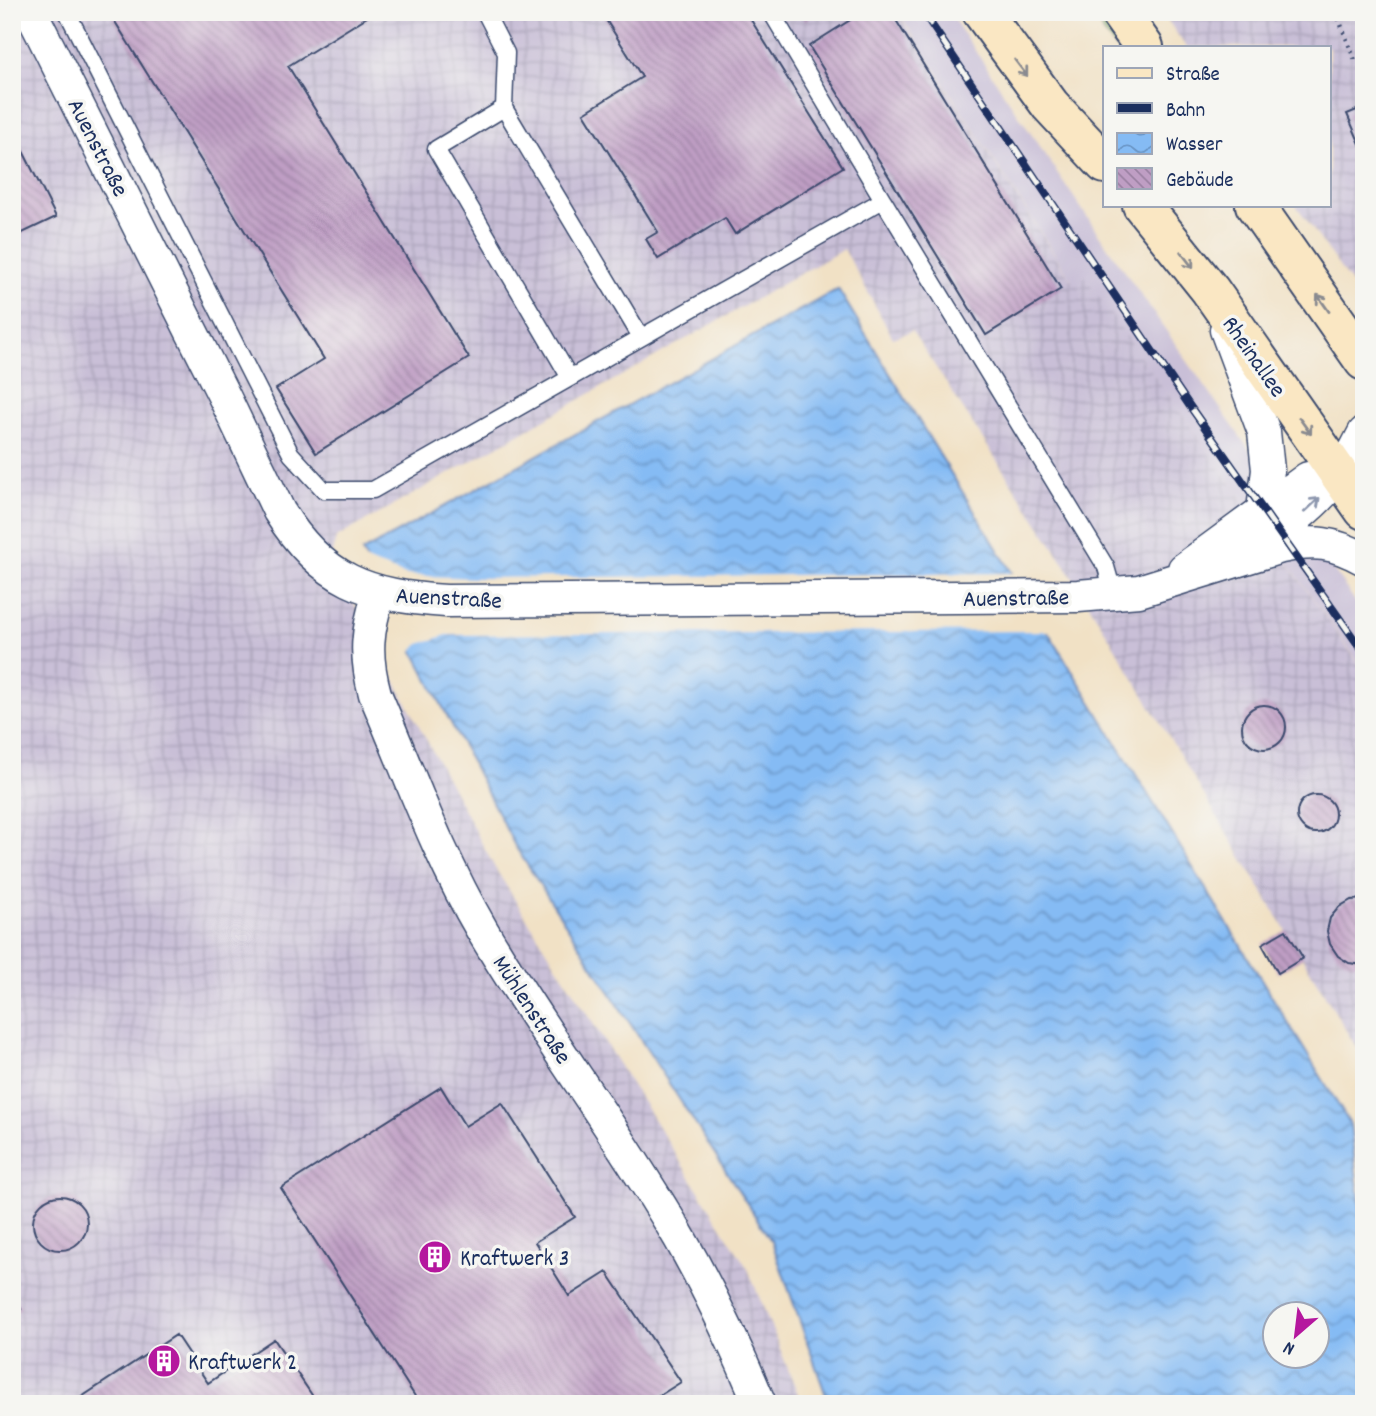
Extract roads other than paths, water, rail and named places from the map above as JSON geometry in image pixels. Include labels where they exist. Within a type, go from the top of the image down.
[{"type":"main road","points":[[982,12],[1050,105],[1103,162]]},
{"type":"main road","points":[[1119,12],[1143,46]]},
{"type":"main road","points":[[1256,206],[1360,362]]},
{"type":"main road","name":"Rheinallee","points":[[1154,218],[1351,475],[1364,510]]},
{"type":"street","name":"Auenstraße","points":[[31,12],[218,383],[279,511],[289,527],[314,555],[344,577],[379,592],[446,601],[1055,597],[1114,595],[1139,591],[1281,547],[1312,542],[1339,547],[1364,559]]},
{"type":"street","points":[[1210,290],[1264,432],[1268,470],[1263,510]]},
{"type":"street","name":"Auenstraße","points":[[1240,560],[1351,475],[1364,433]]},
{"type":"street","name":"Auenstraße","points":[[1166,583],[1308,478],[1351,475]]},
{"type":"street","name":"Mühlenstraße","points":[[379,592],[369,627],[368,667],[375,694],[449,870],[483,931],[680,1238],[731,1337],[760,1404]]},
{"type":"lane","points":[[67,12],[291,454],[324,490],[373,490],[884,200]]},
{"type":"lane","points":[[485,12],[506,53],[504,108],[641,337]]},
{"type":"lane","points":[[771,12],[1106,567],[1114,595]]},
{"type":"lane","points":[[504,108],[436,149],[570,378]]},
{"type":"water","points":[[838,289],[1350,1124],[1364,1234],[1364,1404],[829,1404],[772,1242],[515,846],[362,552]]},
{"type":"railway","points":[[923,12],[1189,405],[1364,653]]},
{"type":"place","name":"Kraftwerk 3","points":[[435,1257]]},
{"type":"place","name":"Kraftwerk 2","points":[[164,1361]]}]
